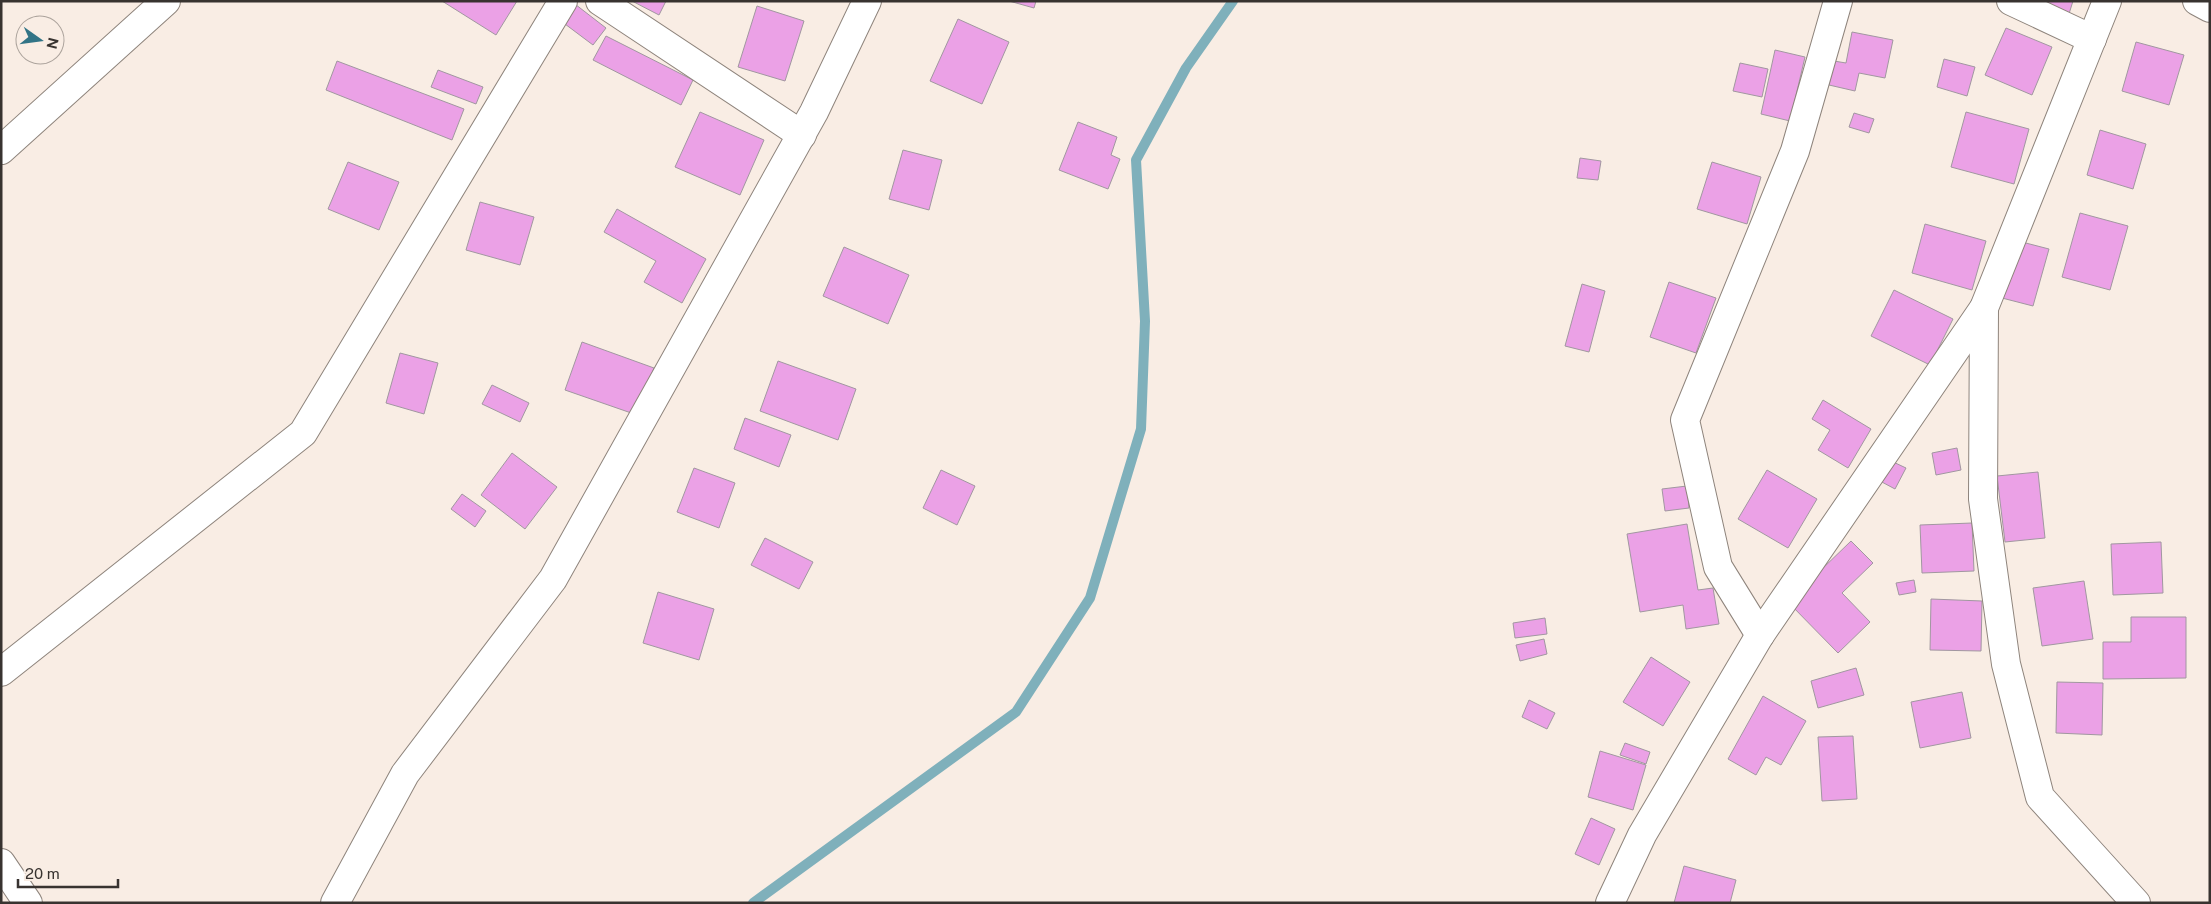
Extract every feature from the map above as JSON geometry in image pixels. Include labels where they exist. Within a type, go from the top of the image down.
[{"type":"street","points":[[1,150],[166,1]]},
{"type":"street","points":[[1,672],[303,433],[563,1]]},
{"type":"street","points":[[600,1],[802,135]]},
{"type":"street","points":[[334,903],[405,774],[553,579],[802,135],[867,1]]},
{"type":"street","points":[[1760,634],[1718,567],[1685,420],[1795,151],[1838,1]]},
{"type":"street","points":[[2010,1],[2092,39]]},
{"type":"street","points":[[1610,903],[1642,835],[1760,634],[1984,308],[2107,1]]},
{"type":"street","points":[[2197,1],[2210,8]]},
{"type":"street","points":[[1984,308],[1982,499],[2006,664],[2040,798],[2136,903]]},
{"type":"street","points":[[1,863],[28,903]]},
{"type":"building","points":[[442,1],[517,1],[496,35]]},
{"type":"building","points":[[571,1],[606,28],[593,45],[557,18]]},
{"type":"building","points":[[632,1],[666,1],[659,15]]},
{"type":"building","points":[[1009,1],[1036,1],[1034,8]]},
{"type":"building","points":[[2021,1],[2073,1],[2068,17]]},
{"type":"building","points":[[757,6],[804,21],[785,81],[738,67]]},
{"type":"building","points":[[958,19],[1009,42],[982,104],[930,81]]},
{"type":"building","points":[[2006,28],[2052,47],[2032,95],[1985,75]]},
{"type":"building","points":[[1852,32],[1893,40],[1885,78],[1859,73],[1855,91],[1829,85],[1834,61],[1846,63]]},
{"type":"building","points":[[606,36],[693,80],[681,105],[593,60]]},
{"type":"building","points":[[2136,42],[2184,55],[2169,105],[2122,91]]},
{"type":"building","points":[[1775,50],[1805,57],[1790,121],[1761,114]]},
{"type":"building","points":[[1944,59],[1975,67],[1967,96],[1937,87]]},
{"type":"building","points":[[337,61],[464,109],[452,140],[326,90]]},
{"type":"building","points":[[1740,63],[1768,69],[1762,97],[1733,91]]},
{"type":"building","points":[[438,70],[483,87],[476,104],[431,87]]},
{"type":"building","points":[[700,112],[764,140],[740,195],[675,167]]},
{"type":"building","points":[[1966,112],[2029,129],[2014,184],[1951,167]]},
{"type":"building","points":[[1854,113],[1874,119],[1869,133],[1849,127]]},
{"type":"building","points":[[1078,122],[1117,137],[1111,155],[1120,159],[1108,189],[1059,170]]},
{"type":"building","points":[[2100,130],[2146,144],[2133,189],[2087,175]]},
{"type":"building","points":[[903,150],[942,160],[929,210],[889,199]]},
{"type":"building","points":[[1580,158],[1601,161],[1598,180],[1577,178]]},
{"type":"building","points":[[348,162],[399,182],[379,230],[328,209]]},
{"type":"building","points":[[1712,162],[1761,177],[1747,224],[1697,209]]},
{"type":"building","points":[[480,202],[534,217],[520,265],[466,250]]},
{"type":"building","points":[[617,209],[706,259],[682,303],[644,282],[656,261],[604,232]]},
{"type":"building","points":[[2080,213],[2128,226],[2110,290],[2062,277]]},
{"type":"building","points":[[1925,224],[1986,241],[1972,290],[1912,273]]},
{"type":"building","points":[[2018,241],[2049,249],[2033,306],[2002,298]]},
{"type":"building","points":[[844,247],[909,275],[888,324],[823,296]]},
{"type":"building","points":[[1669,282],[1716,298],[1696,353],[1650,337]]},
{"type":"building","points":[[1582,284],[1605,291],[1589,352],[1565,346]]},
{"type":"building","points":[[1894,290],[1953,319],[1930,365],[1871,336]]},
{"type":"building","points":[[582,342],[654,368],[637,415],[565,390]]},
{"type":"building","points":[[400,353],[438,363],[424,414],[386,403]]},
{"type":"building","points":[[778,361],[856,389],[838,440],[760,411]]},
{"type":"building","points":[[492,385],[529,403],[520,422],[482,404]]},
{"type":"building","points":[[1823,400],[1871,429],[1848,468],[1818,450],[1830,430],[1812,419]]},
{"type":"building","points":[[745,418],[791,435],[779,467],[734,449]]},
{"type":"building","points":[[1957,448],[1961,470],[1936,475],[1932,453]]},
{"type":"building","points":[[512,453],[557,487],[525,529],[481,495]]},
{"type":"building","points":[[1889,460],[1906,468],[1895,489],[1880,481]]},
{"type":"building","points":[[694,468],[735,483],[719,528],[677,512]]},
{"type":"building","points":[[941,470],[975,486],[957,525],[923,508]]},
{"type":"building","points":[[1767,470],[1817,499],[1788,548],[1738,519]]},
{"type":"building","points":[[2038,472],[2045,538],[2005,542],[1997,476]]},
{"type":"building","points":[[1687,486],[1689,508],[1665,511],[1662,489]]},
{"type":"building","points":[[462,494],[486,511],[475,527],[451,509]]},
{"type":"building","points":[[1972,523],[1974,571],[1922,573],[1920,525]]},
{"type":"building","points":[[1687,524],[1698,590],[1713,588],[1719,624],[1686,629],[1683,605],[1640,612],[1627,534]]},
{"type":"building","points":[[765,538],[813,562],[799,589],[751,565]]},
{"type":"building","points":[[1851,541],[1873,563],[1842,593],[1870,622],[1838,653],[1788,602]]},
{"type":"building","points":[[2161,542],[2163,593],[2113,595],[2111,544]]},
{"type":"building","points":[[1914,580],[1916,592],[1899,595],[1896,583]]},
{"type":"building","points":[[2084,581],[2093,639],[2042,646],[2033,588]]},
{"type":"building","points":[[658,592],[714,609],[699,660],[643,643]]},
{"type":"building","points":[[1931,599],[1982,601],[1981,651],[1930,650]]},
{"type":"building","points":[[2131,617],[2186,617],[2186,678],[2103,679],[2103,642],[2131,642]]},
{"type":"building","points":[[1545,618],[1547,634],[1515,638],[1513,623]]},
{"type":"building","points":[[1544,639],[1547,654],[1520,661],[1516,645]]},
{"type":"building","points":[[1651,657],[1690,682],[1663,726],[1623,702]]},
{"type":"building","points":[[1856,668],[1864,695],[1818,708],[1811,681]]},
{"type":"building","points":[[2057,682],[2103,683],[2102,735],[2056,733]]},
{"type":"building","points":[[1962,692],[1971,738],[1920,748],[1911,702]]},
{"type":"building","points":[[1763,696],[1806,721],[1781,765],[1766,757],[1756,775],[1728,759]]},
{"type":"building","points":[[1529,700],[1555,713],[1547,729],[1522,717]]},
{"type":"building","points":[[1853,736],[1857,799],[1822,801],[1818,737]]},
{"type":"building","points":[[1625,743],[1650,752],[1646,764],[1620,755]]},
{"type":"building","points":[[1600,751],[1646,765],[1633,810],[1588,797]]},
{"type":"building","points":[[1591,818],[1615,829],[1599,865],[1575,854]]},
{"type":"building","points":[[1684,866],[1736,880],[1730,903],[1674,903]]},
{"type":"waterway","points":[[753,903],[1016,712],[1090,598],[1141,429],[1145,321],[1136,160],[1186,68],[1233,1]]}]
